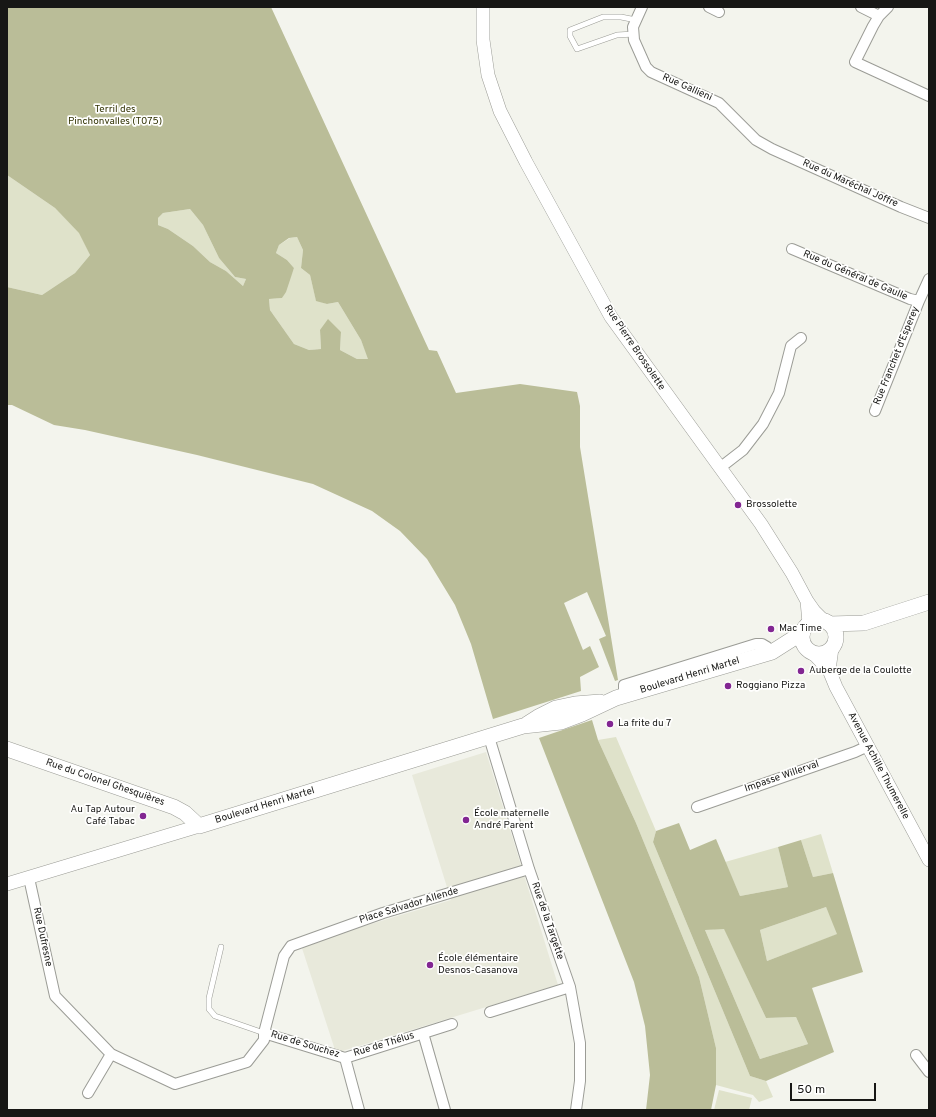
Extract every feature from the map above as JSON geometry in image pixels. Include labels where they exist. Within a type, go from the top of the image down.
[{"type":"main road","points":[[864,623],[827,652],[820,654],[810,652],[803,645],[801,638],[816,624],[864,623],[929,602]]},
{"type":"main road","points":[[816,624],[834,628],[836,634],[834,646]]},
{"type":"main road","name":"Boulevard Henri Martel","points":[[199,826],[523,726],[556,708],[575,704],[607,701],[772,652],[816,624]]},
{"type":"main road","name":"Boulevard Henri Martel","points":[[772,652],[810,652]]},
{"type":"main road","name":"Rue du Colonel Ghesquières","points":[[7,749],[174,807],[185,813],[199,826]]},
{"type":"street","name":"Rue Pierre Brossolette","points":[[483,7],[484,40],[488,75],[500,111],[526,162],[610,317],[669,399],[721,467],[761,524],[792,573],[807,601],[816,624]]},
{"type":"street","name":"Rue Gallieni","points":[[642,7],[633,27],[634,40],[646,67],[651,72],[719,103],[756,140],[772,149]]},
{"type":"street","points":[[709,7],[719,12]]},
{"type":"street","points":[[861,7],[879,16]]},
{"type":"street","points":[[888,7],[879,16],[855,62],[929,96]]},
{"type":"street","name":"Rue du Maréchal Joffre","points":[[772,149],[929,218]]},
{"type":"street","name":"Rue du Général de Gaulle","points":[[792,249],[910,299],[919,301]]},
{"type":"street","name":"Rue Franchet d'Esperey","points":[[875,411],[929,279]]},
{"type":"street","points":[[721,467],[743,450],[763,424],[779,393],[791,346],[801,338]]},
{"type":"street","name":"Avenue Achille Thumerelle","points":[[830,670],[834,646]]},
{"type":"street","name":"Avenue Achille Thumerelle","points":[[810,652],[830,670],[836,687],[929,860]]},
{"type":"street","name":"Rue de la Targette","points":[[489,737],[529,870],[570,987],[580,1043],[580,1081],[576,1110]]},
{"type":"street","name":"Impasse Willerval","points":[[697,808],[847,755],[868,746]]},
{"type":"street","name":"Boulevard Henri Martel","points":[[7,884],[199,826]]},
{"type":"street","name":"Place Salvador Allende","points":[[264,1033],[284,956],[290,946],[383,913],[529,870]]},
{"type":"street","name":"Rue Dufresne","points":[[29,878],[55,996],[111,1054]]},
{"type":"street","points":[[490,1012],[570,987]]},
{"type":"street","name":"Rue de Thélus","points":[[359,1110],[345,1058],[452,1024]]},
{"type":"street","points":[[88,1093],[111,1054],[175,1084],[247,1062],[264,1040],[264,1033]]},
{"type":"street","name":"Rue de Souchez","points":[[264,1033],[345,1058]]},
{"type":"street","points":[[423,1033],[445,1110]]},
{"type":"street","points":[[916,1055],[929,1072]]},
{"type":"lane","points":[[634,34],[617,35],[577,49],[570,36],[570,30],[603,16],[636,20]]},
{"type":"lane","points":[[221,947],[209,998],[209,1009],[215,1016],[264,1033]]},
{"type":"shaded area","name":"École élémentaire Desnos-Casanova","points":[[486,752],[558,985],[336,1053],[301,945],[451,900],[412,775]]},
{"type":"green space","name":"Terril des Pinchonvalles (T075)","points":[[7,7],[271,7],[429,350],[437,351],[456,393],[520,384],[577,392],[580,406],[580,447],[618,680],[615,681],[599,639],[606,636],[587,592],[564,603],[583,650],[590,646],[599,667],[580,677],[581,691],[493,719],[471,644],[455,605],[427,559],[400,531],[372,511],[313,484],[197,455],[85,430],[54,425],[12,405],[7,405],[7,287],[42,295],[75,273],[90,255],[79,233],[55,208],[7,175]],"holes":[[[190,209],[203,225],[219,258],[235,277],[246,279],[243,286],[226,271],[210,262],[193,246],[168,229],[158,225],[158,218],[163,213]],[[297,237],[303,250],[301,268],[310,275],[316,301],[327,304],[338,302],[361,340],[368,359],[357,359],[340,350],[341,332],[328,319],[320,330],[321,349],[309,350],[294,344],[270,310],[269,299],[282,298],[286,292],[294,268],[287,260],[276,253],[279,245],[289,238]]]},
{"type":"green space","points":[[7,175],[55,208],[80,233],[90,255],[75,273],[42,295],[7,287]]},
{"type":"green space","points":[[190,209],[203,225],[219,258],[235,277],[246,279],[243,286],[226,271],[210,262],[193,246],[168,229],[158,225],[158,218],[163,213]]},
{"type":"green space","points":[[297,237],[303,250],[301,268],[310,275],[316,300],[327,304],[338,302],[361,340],[369,359],[357,359],[340,350],[341,332],[320,330],[321,349],[309,350],[294,344],[270,310],[269,299],[282,298],[294,268],[287,260],[276,253],[279,245],[290,238]]},
{"type":"green space","points":[[592,720],[598,740],[636,823],[699,977],[716,1048],[716,1085],[711,1110],[646,1110],[650,1075],[645,1026],[634,982],[539,738]]},
{"type":"green space","points":[[616,737],[656,831],[653,842],[750,1076],[766,1081],[773,1097],[759,1102],[753,1095],[716,1085],[716,1048],[699,977],[636,823],[598,740]]},
{"type":"green space","points":[[679,823],[690,850],[716,839],[740,896],[788,887],[778,847],[801,840],[813,877],[833,873],[863,972],[812,988],[834,1052],[766,1081],[750,1076],[653,842],[656,831]],"holes":[[[826,907],[837,934],[767,961],[760,930]],[[724,929],[766,1018],[796,1017],[808,1044],[760,1059],[705,930]]]},
{"type":"green space","points":[[821,834],[833,873],[813,877],[801,840]]},
{"type":"green space","points":[[778,847],[788,887],[740,896],[725,862]]},
{"type":"green space","points":[[826,907],[838,934],[767,961],[760,930]]},
{"type":"green space","points":[[724,928],[766,1018],[796,1017],[808,1044],[760,1059],[705,930]]},
{"type":"green space","points":[[719,1090],[752,1098],[749,1110],[714,1110]]},
{"type":"place","name":"Brossolette","points":[[738,505]]},
{"type":"place","name":"Mac Time","points":[[771,629]]},
{"type":"place","name":"Auberge de la Coulotte","points":[[801,671]]},
{"type":"place","name":"Roggiano Pizza","points":[[728,686]]},
{"type":"place","name":"La frite du 7","points":[[610,724]]},
{"type":"place","name":"Au Tap Autour Café Tabac","points":[[143,816]]},
{"type":"place","name":"École maternelle André Parent","points":[[466,820]]},
{"type":"place","name":"École élémentaire Desnos-Casanova","points":[[430,965]]}]
